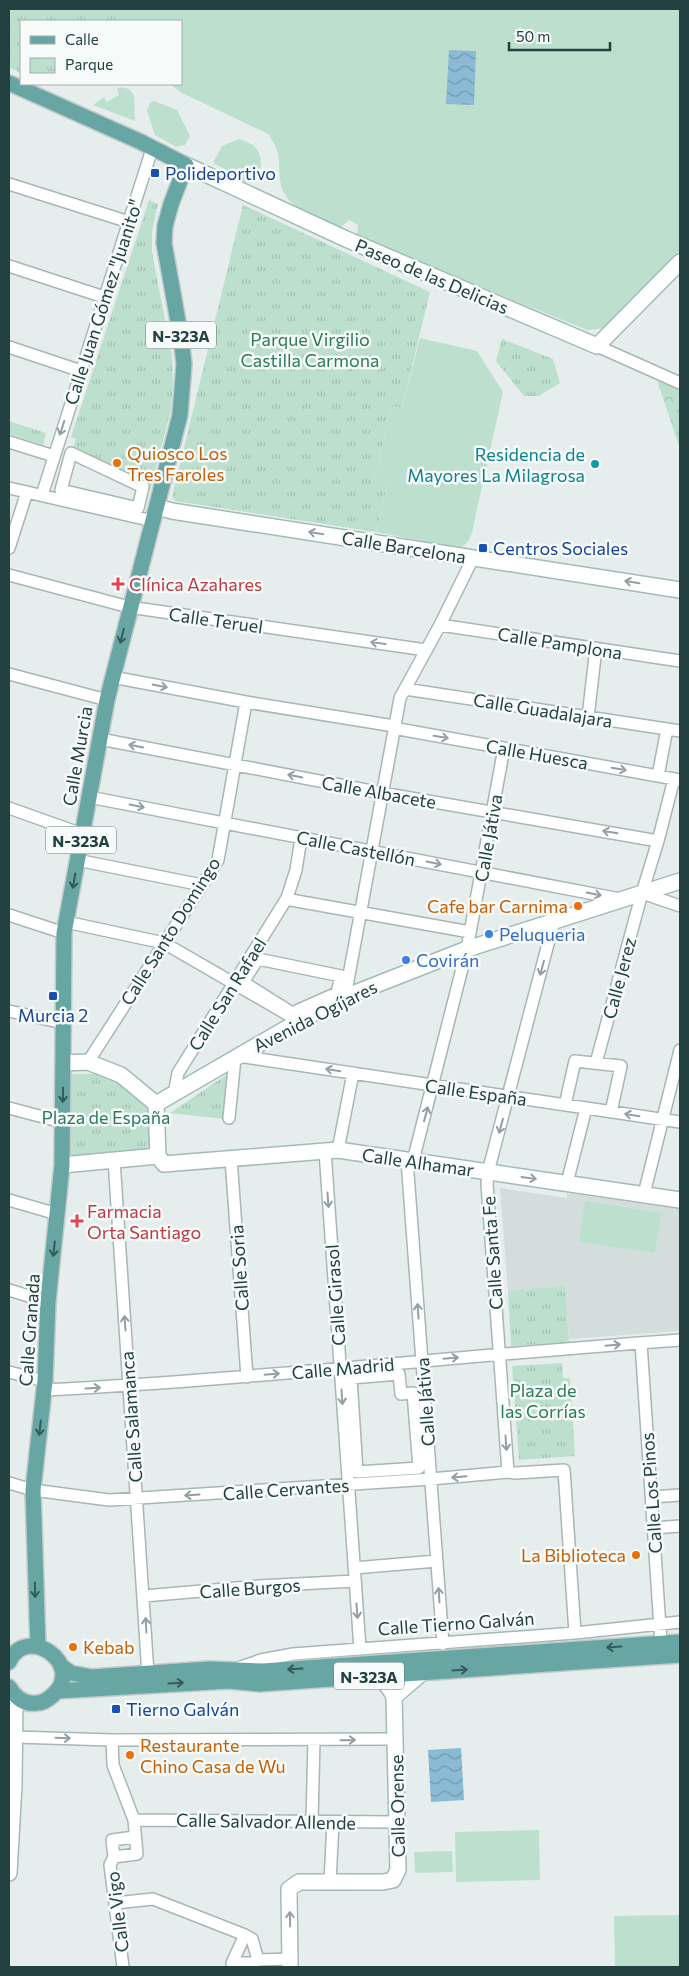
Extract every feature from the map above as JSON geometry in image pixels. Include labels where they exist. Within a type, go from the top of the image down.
[{"type":"main road","points":[[9,83],[186,165]]},
{"type":"main road","name":"N-323A","points":[[155,514],[180,415],[183,390],[184,364],[181,338],[164,243],[165,226],[171,204],[186,165]]},
{"type":"main road","name":"Calle Murcia","points":[[62,1166],[65,928],[112,677],[155,514]]},
{"type":"main road","name":"Calle Granada","points":[[38,1647],[33,1490],[44,1386],[48,1302],[62,1166]]},
{"type":"main road","name":"Calle Tierno Galván","points":[[61,1666],[71,1673],[92,1677],[236,1669],[264,1671],[680,1642]]},
{"type":"main road","points":[[9,1662],[14,1651],[28,1647],[38,1647]]},
{"type":"main road","name":"N-323A","points":[[38,1647],[48,1650],[56,1657],[61,1666]]},
{"type":"main road","name":"Calle Tierno Galván","points":[[57,1691],[229,1681],[259,1684],[680,1655]]},
{"type":"main road","points":[[57,1691],[62,1679],[61,1666]]},
{"type":"main road","name":"N-323A","points":[[12,1692],[25,1702],[37,1703],[48,1699],[57,1691]]},
{"type":"street","name":"Calle Juan Gómez \"Juanito\"","points":[[42,495],[152,149]]},
{"type":"street","name":"Paseo de las Delicias","points":[[186,165],[346,239],[680,383]]},
{"type":"street","points":[[9,184],[129,222]]},
{"type":"street","points":[[597,346],[680,262]]},
{"type":"street","points":[[9,266],[104,297]]},
{"type":"street","points":[[9,348],[81,371]]},
{"type":"street","points":[[9,442],[54,456]]},
{"type":"street","points":[[71,453],[143,487],[138,508],[61,490],[71,453]]},
{"type":"street","points":[[9,488],[155,514]]},
{"type":"street","points":[[9,548],[27,492]]},
{"type":"street","name":"Calle Barcelona","points":[[155,514],[172,511],[680,590]]},
{"type":"street","points":[[345,974],[258,959],[243,982],[292,1013],[337,993],[345,974],[360,913],[400,698],[440,624],[472,558]]},
{"type":"street","name":"Calle Teruel","points":[[9,576],[129,607],[426,650]]},
{"type":"street","name":"Calle Pamplona","points":[[440,624],[680,661]]},
{"type":"street","points":[[588,717],[596,648]]},
{"type":"street","points":[[9,674],[107,700]]},
{"type":"street","name":"Calle Huesca","points":[[112,677],[677,780]]},
{"type":"street","name":"Calle Guadalajara","points":[[405,689],[680,731]]},
{"type":"street","name":"Calle Santo Domingo","points":[[88,1062],[218,860],[246,702]]},
{"type":"street","points":[[658,776],[667,729]]},
{"type":"street","name":"Calle Albacete","points":[[100,739],[382,793],[658,840]]},
{"type":"street","name":"Calle Játiva","points":[[443,1644],[422,1360],[410,1161],[433,1085],[468,949],[504,748]]},
{"type":"street","name":"Calle Jerez","points":[[596,1062],[642,893],[677,780]]},
{"type":"street","name":"Calle Castellón","points":[[89,797],[622,900]]},
{"type":"street","points":[[9,808],[82,834]]},
{"type":"street","name":"Calle San Rafael","points":[[174,1094],[178,1073],[287,898],[296,870],[301,838]]},
{"type":"street","points":[[78,860],[202,885]]},
{"type":"street","name":"Avenida Ogíjares","points":[[156,1104],[299,1021],[345,997],[468,949],[680,881]]},
{"type":"street","points":[[642,893],[680,906]]},
{"type":"street","points":[[287,898],[470,932]]},
{"type":"street","points":[[9,915],[65,928],[164,943],[299,1021]]},
{"type":"street","name":"Calle Santa Fe","points":[[508,1472],[487,1184],[488,1172],[554,921]]},
{"type":"street","points":[[251,953],[345,974]]},
{"type":"street","points":[[345,974],[345,997]]},
{"type":"street","points":[[9,1011],[63,1023]]},
{"type":"street","points":[[269,1038],[272,1061]]},
{"type":"street","points":[[644,1194],[680,1050]]},
{"type":"street","name":"Avenida Ogíjares","points":[[229,1118],[237,1057]]},
{"type":"street","name":"Calle España","points":[[237,1057],[680,1122]]},
{"type":"street","points":[[565,1105],[575,1061],[596,1062],[621,1066],[612,1112]]},
{"type":"street","points":[[62,1166],[158,1156],[156,1104],[121,1075],[88,1062],[63,1062]]},
{"type":"street","name":"Calle Girasol","points":[[353,1073],[332,1151],[340,1368],[360,1649]]},
{"type":"street","points":[[9,1108],[62,1122]]},
{"type":"street","points":[[567,1183],[586,1108]]},
{"type":"street","name":"Calle Alhamar","points":[[158,1156],[164,1164],[332,1151],[680,1200]]},
{"type":"street","name":"Calle Soria","points":[[232,1159],[247,1377]]},
{"type":"street","name":"Calle Salamanca","points":[[114,1160],[148,1674]]},
{"type":"street","points":[[9,1200],[57,1214]]},
{"type":"street","points":[[9,1290],[48,1302]]},
{"type":"street","name":"Calle Madrid","points":[[9,1372],[44,1386],[129,1386],[422,1360],[680,1340]]},
{"type":"street","name":"Calle Los Pinos","points":[[641,1343],[661,1644]]},
{"type":"street","points":[[399,1374],[400,1394],[413,1393],[418,1468],[357,1472],[351,1378],[399,1374]]},
{"type":"street","name":"Calle Cervantes","points":[[9,1483],[33,1490],[109,1500],[348,1485],[508,1472],[564,1470],[575,1633]]},
{"type":"street","points":[[652,1498],[680,1495]]},
{"type":"street","points":[[654,1528],[680,1526]]},
{"type":"street","points":[[354,1568],[437,1561]]},
{"type":"street","name":"Calle Burgos","points":[[144,1596],[259,1586],[355,1581]]},
{"type":"street","name":"Calle Tierno Galván","points":[[236,1669],[261,1660],[285,1656],[575,1633],[680,1622]]},
{"type":"street","name":"Calle Tierno Galván","points":[[623,1658],[651,1650],[661,1644]]},
{"type":"street","name":"Calle Tierno Galván","points":[[319,1668],[332,1672],[358,1671],[376,1676]]},
{"type":"street","points":[[376,1676],[388,1685],[394,1697],[423,1672]]},
{"type":"street","name":"Calle Tierno Galván","points":[[123,1686],[148,1674]]},
{"type":"street","points":[[9,1873],[11,1785],[15,1736],[12,1692]]},
{"type":"street","name":"Calle Orense","points":[[290,1963],[289,1889],[299,1882],[383,1882],[393,1880],[398,1870],[394,1697]]},
{"type":"street","points":[[15,1736],[112,1740],[395,1739]]},
{"type":"street","name":"Calle Vigo","points":[[112,1740],[113,1765],[134,1820],[137,1854],[114,1857]]},
{"type":"street","points":[[312,1822],[314,1740]]},
{"type":"street","name":"Calle Salvador Allende","points":[[134,1820],[397,1822]]},
{"type":"street","points":[[330,1882],[333,1822]]},
{"type":"street","name":"Calle Vigo","points":[[123,1967],[110,1865],[114,1857],[112,1840],[135,1837]]},
{"type":"street","points":[[115,1903],[153,1899],[252,1938],[258,1960]]},
{"type":"street","points":[[244,1936],[232,1963],[252,1963],[258,1960],[290,1963]]},
{"type":"shaded area","points":[[500,1188],[567,1198],[567,1193],[680,1209],[680,1331],[569,1339],[565,1287],[508,1291]]},
{"type":"green space","points":[[9,9],[680,9],[680,251],[606,328],[587,330],[357,235],[358,225],[349,220],[340,228],[302,211],[293,204],[282,188],[277,151],[268,134],[182,93],[171,85],[182,85],[182,20],[20,20],[20,72],[9,67]]},
{"type":"green space","points":[[9,9],[135,9],[134,20],[20,20],[20,72],[9,67]]},
{"type":"green space","points":[[120,87],[129,89],[134,95],[135,121],[93,105],[104,97],[107,102],[119,95],[117,89]]},
{"type":"green space","points":[[154,101],[177,110],[190,136],[185,145],[176,147],[155,135],[147,110],[150,103]]},
{"type":"green space","points":[[239,139],[253,145],[261,160],[260,170],[252,183],[244,182],[223,173],[225,169],[213,163],[222,146]]},
{"type":"green space","points":[[149,200],[158,204],[152,231],[152,252],[172,356],[173,382],[171,410],[150,490],[71,453],[76,439],[71,437]]},
{"type":"green space","name":"Parque Virgilio Castilla Carmona","points":[[243,205],[430,292],[402,408],[392,406],[375,478],[380,483],[387,485],[376,532],[175,501],[172,497]]},
{"type":"green space","points":[[420,338],[477,351],[503,392],[472,532],[468,542],[459,548],[376,532],[387,485],[380,484],[375,478],[392,406],[402,408]]},
{"type":"green space","points":[[502,339],[553,359],[560,383],[539,396],[524,396],[496,361]]},
{"type":"green space","points":[[657,380],[680,391],[680,449]]},
{"type":"green space","points":[[9,421],[46,433],[43,445],[9,434]]},
{"type":"green space","points":[[229,1073],[224,1119],[170,1113]]},
{"type":"green space","name":"Plaza de España","points":[[69,1074],[98,1074],[125,1085],[149,1106],[150,1150],[70,1156]]},
{"type":"green space","points":[[585,1201],[661,1213],[655,1253],[579,1242]]},
{"type":"green space","name":"Plaza de las Corrías","points":[[565,1286],[569,1342],[511,1346],[508,1291]]},
{"type":"green space","name":"Plaza de las Corrías","points":[[562,1363],[563,1378],[570,1378],[575,1456],[519,1460],[512,1366]]},
{"type":"green space","points":[[539,1830],[540,1880],[456,1882],[455,1832]]},
{"type":"green space","points":[[452,1851],[453,1872],[415,1873],[414,1852]]},
{"type":"green space","points":[[680,1915],[680,1967],[615,1967],[614,1916]]},
{"type":"water","points":[[449,50],[476,51],[474,105],[446,104]]},
{"type":"water","points":[[461,1748],[464,1800],[431,1802],[428,1750]]},
{"type":"place","name":"Polideportivo","points":[[155,173]]},
{"type":"place","name":"Quiosco Los Tres Faroles","points":[[117,463]]},
{"type":"place","name":"Residencia de Mayores La Milagrosa","points":[[595,464]]},
{"type":"place","name":"Centros Sociales","points":[[483,548]]},
{"type":"place","name":"Clínica Azahares","points":[[118,584]]},
{"type":"place","name":"Cafe bar Carnima","points":[[578,906]]},
{"type":"place","name":"Peluqueria","points":[[489,934]]},
{"type":"place","name":"Covirán","points":[[406,960]]},
{"type":"place","name":"Murcia 2","points":[[53,996]]},
{"type":"place","name":"Farmacia Orta Santiago","points":[[77,1221]]},
{"type":"place","name":"La Biblioteca","points":[[636,1555]]},
{"type":"place","name":"Kebab","points":[[73,1647]]},
{"type":"place","name":"Tierno Galván","points":[[116,1709]]},
{"type":"place","name":"Restaurante Chino Casa de Wu","points":[[130,1755]]}]
